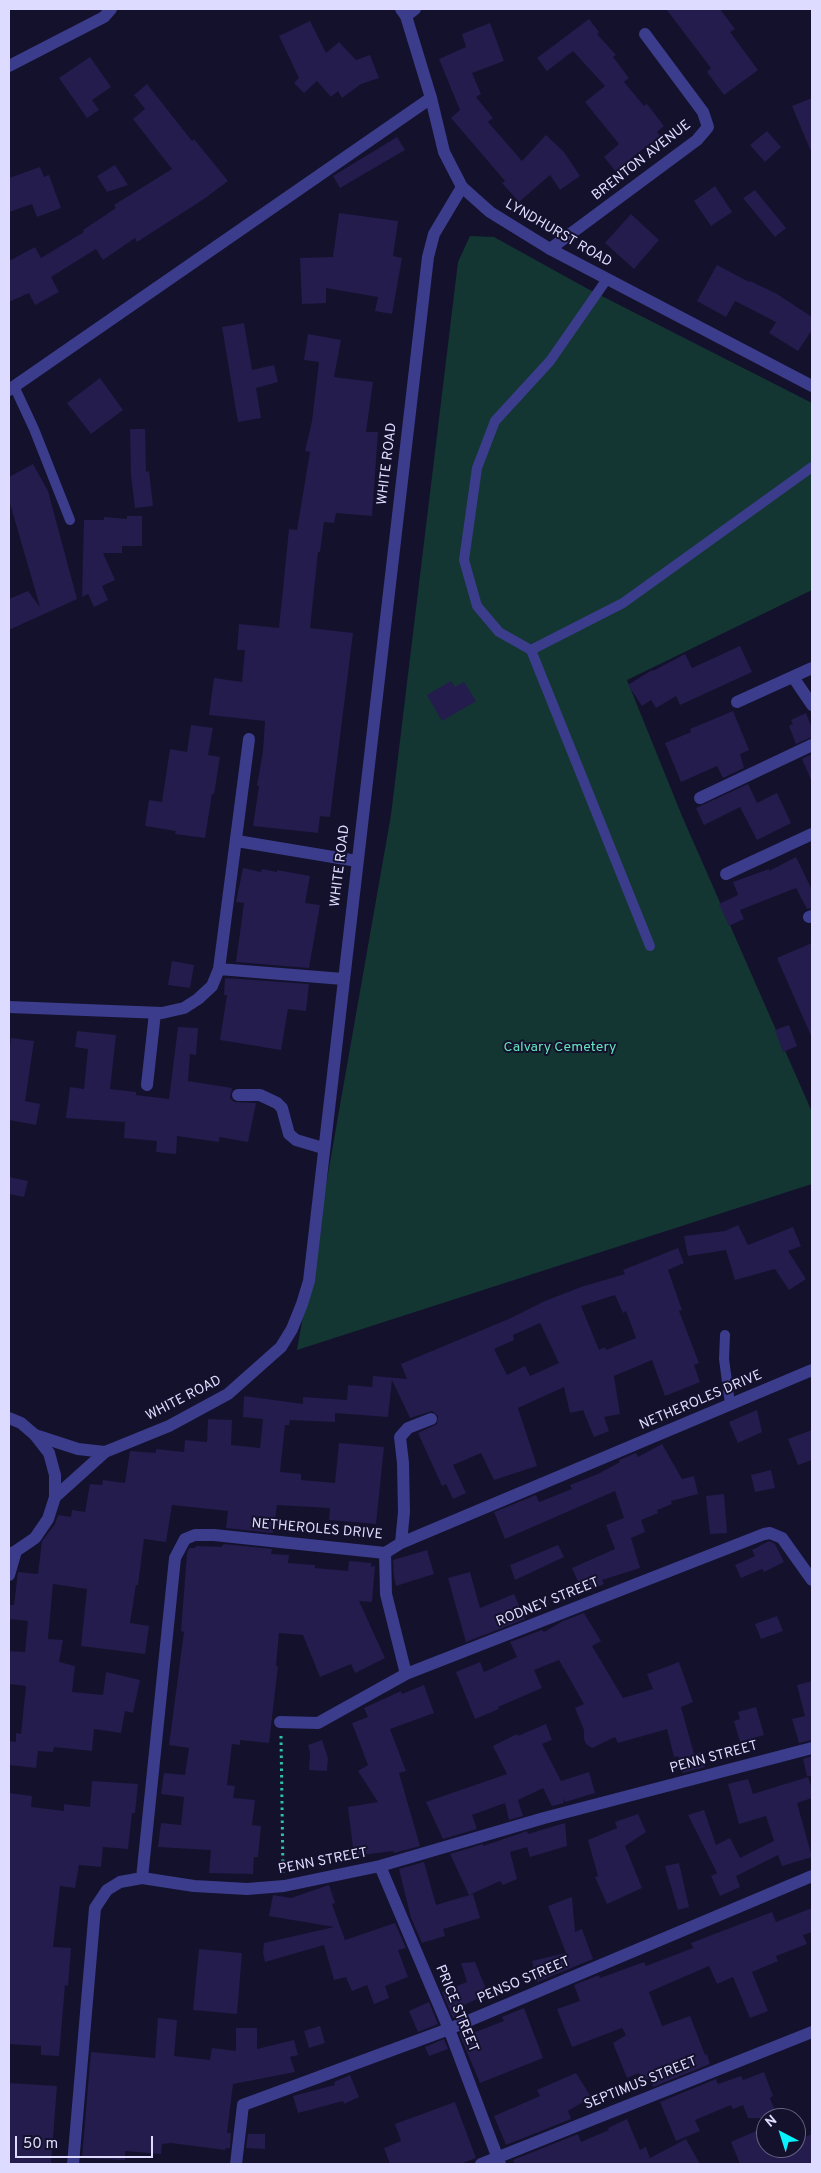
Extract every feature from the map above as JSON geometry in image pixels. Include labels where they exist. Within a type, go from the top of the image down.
[{"type":"street","points":[[9,66],[104,17],[112,9]]},
{"type":"street","name":"LYNDHURST ROAD","points":[[408,11],[432,98],[444,152],[462,187],[490,212],[550,249],[812,386]]},
{"type":"street","name":"BRENTON AVENUE","points":[[550,249],[697,140],[708,127],[703,112],[645,34]]},
{"type":"street","points":[[11,388],[432,98]]},
{"type":"street","name":"WHITE ROAD","points":[[55,1498],[105,1452],[169,1426],[228,1394],[280,1347],[292,1329],[309,1281],[428,257],[434,234],[462,187]]},
{"type":"street","points":[[737,702],[812,668]]},
{"type":"street","points":[[793,678],[812,706]]},
{"type":"street","points":[[9,1007],[155,1013],[184,1008],[198,1000],[212,986],[219,969],[250,739]]},
{"type":"street","points":[[700,798],[812,745]]},
{"type":"street","points":[[726,874],[812,834]]},
{"type":"street","points":[[237,841],[357,861]]},
{"type":"street","points":[[219,969],[343,979]]},
{"type":"street","points":[[147,1086],[155,1013]]},
{"type":"street","points":[[238,1095],[260,1095],[277,1103],[282,1108],[289,1134],[296,1140],[323,1148]]},
{"type":"street","name":"NETHEROLES DRIVE","points":[[142,1878],[175,1558],[186,1538],[195,1534],[214,1535],[385,1553],[401,1544],[812,1370]]},
{"type":"street","points":[[9,1418],[21,1423],[36,1435],[49,1453],[55,1475],[55,1498],[48,1519],[35,1538],[13,1552],[9,1575]]},
{"type":"street","points":[[401,1544],[404,1512],[403,1463],[400,1437],[408,1428],[431,1419]]},
{"type":"street","points":[[36,1435],[78,1448],[105,1452]]},
{"type":"street","name":"RODNEY STREET","points":[[280,1722],[318,1723],[406,1674],[764,1534],[770,1533],[782,1538],[812,1580]]},
{"type":"street","points":[[385,1553],[386,1594],[406,1674]]},
{"type":"street","name":"PENN STREET","points":[[73,2164],[95,1908],[107,1890],[120,1882],[142,1878],[194,1886],[247,1889],[284,1886],[380,1866],[544,1818],[812,1748]]},
{"type":"street","name":"PRICE STREET","points":[[380,1866],[449,2028],[499,2161]]},
{"type":"street","name":"PENSO STREET","points":[[236,2164],[243,2105],[449,2028],[812,1876]]},
{"type":"street","name":"SEPTIMUS STREET","points":[[481,2164],[499,2161],[812,2032]]},
{"type":"lane","points":[[607,279],[550,362],[495,421],[477,468],[464,560],[477,606],[499,632],[531,650],[650,946]]},
{"type":"lane","points":[[11,388],[34,429],[70,520]]},
{"type":"lane","points":[[531,650],[623,603],[812,468]]},
{"type":"lane","points":[[725,1335],[724,1359],[730,1404]]},
{"type":"path","points":[[280,1722],[284,1886]]},
{"type":"green space","name":"Calvary Cemetery","points":[[470,236],[494,237],[588,289],[812,403],[812,590],[627,680],[682,816],[812,1112],[812,1184],[297,1350],[391,815],[458,262]]},
{"type":"building","points":[[666,9],[720,9],[735,29],[730,32],[758,70],[724,95],[707,72],[711,68]]},
{"type":"building","points":[[589,19],[599,32],[597,34],[616,55],[613,57],[629,78],[624,82],[644,106],[647,104],[664,126],[657,132],[660,136],[630,159],[636,165],[621,178],[604,157],[619,144],[585,102],[605,86],[573,51],[547,71],[537,58]]},
{"type":"building","points":[[310,21],[326,53],[339,42],[356,60],[370,55],[379,78],[361,84],[342,98],[338,91],[331,97],[317,81],[304,93],[294,83],[299,78],[279,36]]},
{"type":"building","points":[[490,23],[504,61],[472,73],[481,94],[476,97],[493,118],[488,122],[522,161],[546,135],[564,152],[580,176],[560,190],[550,175],[519,202],[502,183],[505,181],[451,118],[460,110],[439,59],[466,47],[462,34]]},
{"type":"building","points":[[90,57],[111,87],[92,100],[99,110],[87,118],[59,78]]},
{"type":"building","points":[[147,84],[192,141],[194,139],[228,181],[204,199],[137,242],[135,238],[103,260],[96,249],[51,277],[59,292],[35,305],[29,293],[9,302],[9,261],[35,247],[41,258],[84,232],[83,230],[116,208],[114,205],[172,169],[133,119],[145,109],[134,95]]},
{"type":"building","points":[[812,98],[812,154],[792,106]]},
{"type":"building","points":[[767,131],[781,147],[765,162],[750,145]]},
{"type":"building","points":[[397,137],[405,150],[340,188],[333,176]]},
{"type":"building","points":[[115,165],[128,185],[107,192],[97,176]]},
{"type":"building","points":[[40,167],[44,177],[49,175],[61,208],[37,217],[32,204],[9,212],[9,178]]},
{"type":"building","points":[[715,186],[732,212],[711,226],[694,201]]},
{"type":"building","points":[[755,190],[786,228],[775,237],[743,198]]},
{"type":"building","points":[[339,213],[398,221],[393,256],[402,258],[392,314],[375,311],[378,297],[326,288],[326,303],[302,304],[300,258],[333,257]]},
{"type":"building","points":[[631,214],[659,240],[634,269],[605,243]]},
{"type":"building","points":[[717,265],[777,294],[812,317],[812,330],[798,351],[769,333],[776,322],[735,301],[726,317],[697,301]]},
{"type":"building","points":[[244,323],[252,370],[274,365],[278,382],[256,388],[261,418],[238,422],[222,327]]},
{"type":"building","points":[[308,334],[341,340],[334,377],[373,382],[366,432],[378,432],[372,516],[336,513],[334,523],[324,522],[320,552],[318,552],[310,628],[353,633],[330,817],[320,816],[318,833],[253,826],[265,721],[209,715],[214,678],[242,682],[245,650],[237,650],[239,624],[279,628],[289,529],[297,530],[310,452],[305,451],[312,421],[319,362],[304,360]]},
{"type":"building","points":[[100,378],[123,410],[91,434],[67,403]]},
{"type":"building","points":[[130,429],[145,429],[146,472],[149,471],[153,506],[135,508],[131,475]]},
{"type":"building","points":[[33,464],[48,491],[77,599],[9,630],[9,599],[28,591],[40,607],[9,500],[9,477]]},
{"type":"building","points":[[127,516],[142,516],[142,546],[122,546],[122,553],[103,553],[115,580],[102,586],[108,600],[94,607],[88,594],[82,597],[84,520],[104,520],[104,517],[127,519]]},
{"type":"building","points":[[740,646],[752,672],[680,705],[676,696],[656,708],[651,700],[642,706],[628,685],[652,670],[685,654],[692,668]]},
{"type":"building","points":[[451,681],[455,687],[464,682],[476,701],[442,721],[427,695]]},
{"type":"building","points":[[733,711],[749,750],[740,754],[744,768],[723,778],[717,766],[681,782],[665,743],[691,732],[690,729]]},
{"type":"building","points":[[806,713],[812,728],[812,737],[796,744],[789,726],[793,724],[791,720]]},
{"type":"building","points":[[191,725],[213,728],[208,755],[220,757],[205,838],[175,834],[176,831],[145,826],[149,800],[162,802],[170,749],[187,752]]},
{"type":"building","points":[[812,754],[812,782],[802,759]]},
{"type":"building","points":[[748,784],[757,803],[777,793],[791,823],[757,840],[740,807],[704,825],[696,808]]},
{"type":"building","points":[[796,857],[812,890],[812,908],[807,909],[796,888],[740,910],[744,919],[729,926],[719,904],[738,895],[733,882],[769,869],[769,871]]},
{"type":"building","points":[[243,868],[261,872],[262,869],[277,872],[277,870],[310,876],[305,903],[320,905],[309,968],[236,962],[244,903],[236,902]]},
{"type":"building","points":[[812,943],[812,1038],[777,958]]},
{"type":"building","points":[[172,961],[194,965],[190,988],[168,985]]},
{"type":"building","points":[[225,978],[309,984],[306,1011],[288,1009],[281,1050],[220,1040],[227,995],[224,995]]},
{"type":"building","points":[[789,1025],[797,1046],[783,1052],[775,1030]]},
{"type":"building","points":[[178,1027],[198,1028],[196,1055],[190,1054],[188,1081],[232,1088],[230,1098],[234,1102],[256,1103],[248,1142],[219,1137],[219,1142],[177,1136],[176,1154],[156,1152],[157,1141],[124,1138],[125,1122],[66,1118],[70,1087],[84,1089],[88,1049],[75,1047],[77,1031],[116,1035],[110,1089],[136,1092],[136,1095],[169,1099]]},
{"type":"building","points":[[11,1038],[34,1041],[25,1101],[40,1104],[36,1125],[9,1120],[9,1054]]},
{"type":"building","points":[[9,1177],[28,1181],[24,1197],[9,1194]]},
{"type":"building","points":[[738,1225],[748,1245],[793,1227],[801,1246],[788,1251],[806,1279],[789,1290],[775,1269],[735,1280],[726,1250],[688,1256],[684,1236],[725,1231]]},
{"type":"building","points":[[678,1248],[684,1263],[668,1270],[682,1310],[679,1311],[699,1363],[694,1365],[700,1382],[665,1396],[652,1360],[614,1376],[620,1414],[604,1417],[609,1431],[594,1437],[583,1410],[570,1413],[564,1387],[518,1408],[537,1466],[494,1480],[481,1453],[453,1465],[466,1493],[453,1499],[446,1484],[442,1486],[418,1433],[437,1424],[438,1416],[432,1411],[410,1418],[392,1380],[388,1417],[335,1413],[335,1422],[290,1420],[289,1425],[285,1425],[280,1472],[301,1474],[301,1480],[335,1483],[339,1443],[384,1447],[376,1524],[329,1520],[330,1508],[277,1505],[273,1533],[226,1528],[228,1511],[172,1505],[166,1542],[144,1539],[138,1585],[136,1585],[130,1623],[149,1626],[145,1654],[81,1646],[87,1589],[53,1584],[48,1639],[63,1640],[59,1662],[75,1666],[72,1692],[103,1695],[106,1672],[140,1680],[133,1713],[125,1711],[121,1733],[94,1729],[92,1751],[54,1747],[53,1752],[38,1751],[36,1768],[9,1765],[9,1741],[16,1742],[16,1733],[21,1734],[26,1686],[9,1684],[9,1651],[25,1652],[28,1621],[9,1619],[9,1605],[14,1605],[18,1572],[38,1574],[42,1541],[55,1524],[58,1515],[71,1517],[72,1510],[85,1512],[90,1484],[102,1485],[103,1480],[125,1483],[130,1451],[156,1453],[156,1449],[184,1452],[185,1440],[207,1442],[208,1419],[232,1420],[231,1445],[260,1448],[263,1419],[243,1417],[244,1396],[303,1404],[303,1397],[347,1400],[348,1385],[372,1387],[373,1376],[407,1379],[401,1364],[511,1318],[545,1301],[581,1287],[625,1274],[623,1270]],"holes":[[[615,1295],[623,1313],[626,1311],[636,1338],[606,1350],[605,1347],[599,1350],[581,1306]],[[540,1323],[559,1363],[530,1376],[525,1366],[507,1375],[494,1349],[514,1340],[513,1335]]]},
{"type":"building","points":[[757,1410],[762,1432],[738,1443],[729,1422]]},
{"type":"building","points":[[812,1430],[812,1460],[798,1465],[788,1439]]},
{"type":"building","points":[[662,1444],[682,1479],[694,1476],[698,1494],[671,1501],[672,1504],[657,1510],[658,1513],[641,1520],[645,1532],[631,1538],[640,1568],[602,1580],[604,1584],[583,1593],[572,1568],[615,1549],[606,1525],[624,1518],[615,1491],[505,1539],[494,1512],[536,1495],[539,1502],[572,1489],[570,1485],[598,1474],[620,1462],[619,1460],[636,1453],[638,1457]]},
{"type":"building","points":[[771,1470],[775,1488],[755,1492],[751,1475]]},
{"type":"building","points":[[724,1494],[727,1533],[710,1534],[706,1496]]},
{"type":"building","points":[[769,1541],[775,1544],[784,1562],[764,1572],[762,1569],[741,1578],[735,1565],[755,1556],[752,1550]]},
{"type":"building","points":[[224,1544],[272,1549],[271,1554],[289,1555],[288,1563],[315,1565],[315,1568],[348,1571],[349,1561],[371,1563],[371,1567],[375,1566],[372,1602],[359,1601],[385,1658],[355,1673],[351,1664],[320,1677],[303,1635],[279,1633],[276,1666],[278,1666],[269,1743],[240,1740],[240,1745],[232,1744],[227,1785],[235,1786],[233,1798],[255,1800],[252,1825],[261,1826],[258,1857],[254,1857],[253,1874],[209,1873],[211,1850],[158,1847],[161,1823],[181,1825],[184,1797],[161,1794],[164,1773],[185,1775],[189,1748],[169,1745],[184,1632],[181,1631],[187,1554],[189,1548],[195,1548],[196,1546],[221,1547]]},
{"type":"building","points":[[558,1545],[564,1557],[515,1580],[510,1565]]},
{"type":"building","points":[[427,1550],[434,1574],[396,1586],[393,1560]]},
{"type":"building","points":[[470,1572],[480,1608],[514,1594],[525,1619],[466,1642],[448,1578]]},
{"type":"building","points":[[584,1613],[601,1641],[592,1646],[623,1698],[653,1689],[647,1674],[679,1662],[693,1702],[681,1707],[694,1754],[701,1752],[705,1767],[683,1773],[678,1756],[674,1757],[667,1729],[618,1743],[615,1737],[592,1748],[586,1744],[584,1730],[575,1708],[584,1704],[559,1660],[534,1670],[542,1688],[475,1719],[456,1672],[480,1662],[484,1672],[517,1657],[510,1642],[542,1630],[544,1632],[563,1621]]},
{"type":"building","points":[[777,1616],[783,1631],[761,1639],[755,1624]]},
{"type":"building","points":[[812,1681],[812,1740],[799,1743],[792,1719],[805,1716],[797,1685]]},
{"type":"building","points":[[424,1685],[434,1713],[390,1729],[406,1771],[399,1773],[420,1846],[394,1853],[393,1851],[354,1856],[348,1807],[378,1802],[358,1771],[368,1765],[352,1723],[368,1717],[364,1708],[401,1691],[402,1694]]},
{"type":"building","points":[[756,1707],[764,1735],[740,1742],[734,1721],[740,1719],[738,1712]]},
{"type":"building","points":[[546,1724],[552,1740],[542,1744],[561,1781],[589,1772],[595,1793],[565,1802],[563,1798],[564,1803],[552,1806],[543,1788],[518,1800],[523,1816],[509,1820],[505,1803],[472,1815],[477,1829],[443,1839],[426,1802],[507,1774],[493,1746],[517,1734],[518,1736]]},
{"type":"building","points":[[322,1740],[328,1758],[327,1771],[309,1770],[310,1752],[308,1745]]},
{"type":"building","points":[[812,1756],[812,1776],[807,1776],[803,1759]]},
{"type":"building","points":[[808,1777],[812,1789],[812,1798],[797,1803],[812,1857],[782,1866],[778,1855],[736,1876],[740,1887],[720,1896],[711,1876],[717,1873],[688,1815],[704,1810],[716,1845],[730,1838],[740,1858],[774,1841],[766,1816],[739,1824],[728,1784],[748,1779],[753,1794]]},
{"type":"building","points":[[92,1781],[138,1784],[135,1813],[132,1813],[128,1849],[103,1847],[101,1867],[79,1865],[75,1888],[60,1886],[53,1947],[71,1948],[68,1986],[65,1985],[59,2056],[41,2055],[41,2046],[9,2044],[9,1793],[32,1796],[31,1807],[64,1811],[64,1804],[90,1807]]},
{"type":"building","points":[[638,1814],[646,1832],[625,1846],[642,1888],[607,1904],[595,1877],[598,1876],[588,1840],[617,1828],[615,1822]]},
{"type":"building","points":[[565,1823],[567,1846],[530,1857],[527,1847],[510,1852],[517,1879],[503,1885],[500,1881],[469,1895],[450,1854],[483,1844],[483,1846],[527,1831],[528,1834]]},
{"type":"building","points":[[424,1862],[436,1905],[473,1894],[480,1918],[443,1929],[445,1936],[422,1943],[411,1918],[399,1869]]},
{"type":"building","points":[[679,1863],[689,1907],[678,1910],[665,1866]]},
{"type":"building","points":[[329,1885],[335,1903],[332,1904],[345,1940],[395,1923],[406,1948],[398,1950],[408,1977],[385,1986],[389,1998],[374,2004],[367,1985],[352,1991],[346,1977],[334,1980],[324,1945],[265,1962],[264,1943],[334,1927],[269,1916],[273,1895],[291,1898]]},
{"type":"building","points":[[572,1897],[575,1932],[582,1929],[593,1959],[537,1982],[532,1961],[566,1953],[548,1906]]},
{"type":"building","points":[[812,1908],[812,1932],[803,1935],[807,1944],[776,1956],[778,1961],[752,1972],[768,2011],[750,2018],[733,1977],[717,1984],[709,1966],[649,1992],[662,2026],[690,2016],[710,2064],[653,2087],[650,2078],[642,2081],[639,2073],[627,2078],[613,2043],[626,2035],[622,2028],[572,2047],[557,2009],[580,2001],[574,1985],[599,1975],[600,1978],[644,1962],[646,1966],[693,1948],[691,1943],[772,1912],[776,1922]]},
{"type":"building","points":[[199,1949],[242,1953],[237,2014],[193,2010]]},
{"type":"building","points":[[475,1962],[488,1994],[455,2009],[458,2017],[453,2018],[442,1992],[467,1982],[461,1963]]},
{"type":"building","points":[[429,2002],[438,2024],[418,2032],[409,2011]]},
{"type":"building","points":[[524,2008],[543,2058],[480,2083],[459,2033],[463,2032],[465,2036],[504,2021],[502,2017]]},
{"type":"building","points":[[158,2018],[177,2020],[174,2056],[210,2060],[212,2048],[236,2051],[236,2028],[257,2028],[257,2049],[294,2040],[298,2055],[290,2057],[295,2072],[233,2084],[227,2133],[231,2133],[230,2148],[225,2150],[171,2143],[162,2144],[161,2154],[125,2151],[125,2160],[82,2158],[91,2052],[155,2058]]},
{"type":"building","points":[[320,2026],[325,2043],[309,2048],[304,2031]]},
{"type":"building","points":[[444,2039],[448,2049],[429,2056],[425,2047]]},
{"type":"building","points":[[764,2072],[773,2096],[770,2098],[774,2108],[756,2108],[756,2118],[748,2118],[743,2105],[733,2109],[731,2105],[695,2120],[700,2131],[676,2141],[660,2102],[716,2079],[718,2084],[741,2076],[743,2080]]},
{"type":"building","points":[[576,2073],[591,2097],[568,2111],[571,2119],[506,2145],[494,2116],[540,2096],[537,2090]]},
{"type":"building","points":[[350,2075],[359,2097],[344,2104],[343,2101],[298,2113],[293,2096],[335,2085],[334,2082]]},
{"type":"building","points":[[9,2083],[57,2086],[51,2164],[9,2164]]},
{"type":"building","points":[[455,2102],[476,2158],[460,2164],[390,2164],[384,2148],[401,2141],[395,2124]]},
{"type":"building","points":[[627,2119],[640,2150],[646,2147],[650,2158],[686,2139],[700,2164],[515,2164],[513,2160],[578,2134],[581,2142],[609,2130],[608,2128]]},
{"type":"building","points":[[756,2131],[756,2158],[806,2158],[806,2137],[812,2134],[812,2164],[740,2164],[731,2142]]},
{"type":"building","points":[[248,2134],[265,2134],[265,2149],[246,2148]]}]
